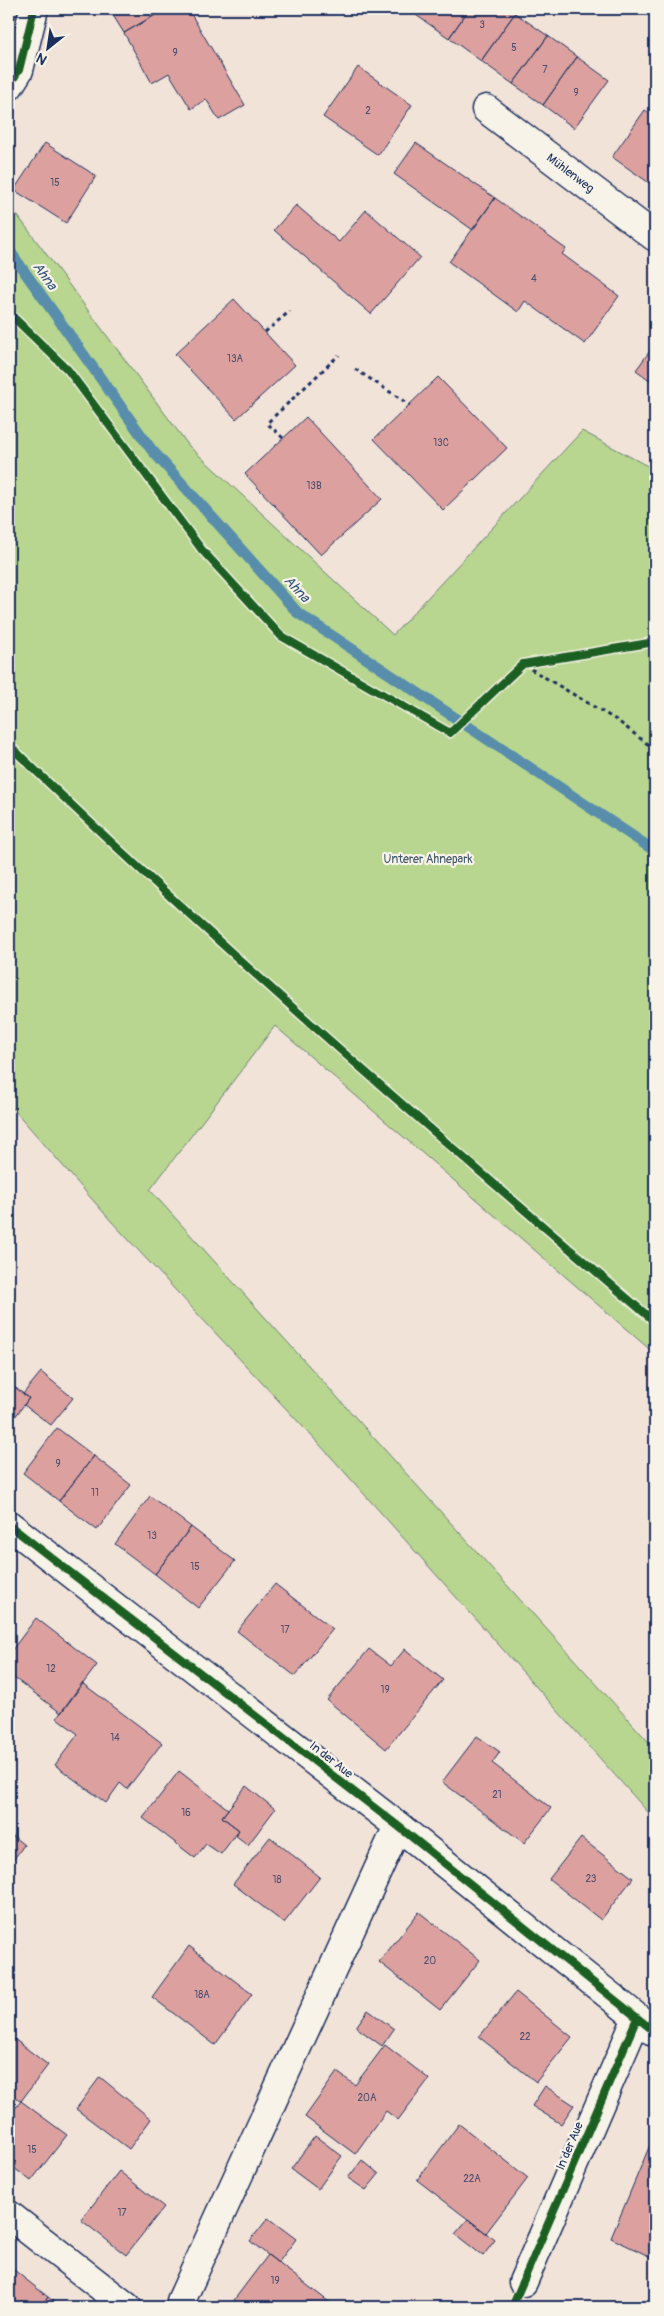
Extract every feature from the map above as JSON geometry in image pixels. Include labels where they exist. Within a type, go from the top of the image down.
[{"type":"street","points":[[9,86],[20,66],[34,9]]},
{"type":"street","name":"Mühlenweg","points":[[486,109],[655,237]]},
{"type":"street","name":"In der Aue","points":[[9,1525],[398,1826],[646,2025],[523,2282]]},
{"type":"street","points":[[182,2305],[398,1826]]},
{"type":"street","points":[[9,2215],[127,2307]]},
{"type":"path","points":[[265,332],[290,311]]},
{"type":"path","points":[[9,313],[68,370],[202,550],[281,636],[450,734]]},
{"type":"path","points":[[283,438],[267,423],[339,355]]},
{"type":"path","points":[[355,370],[410,405]]},
{"type":"path","points":[[488,699],[523,664],[655,642]]},
{"type":"path","points":[[523,664],[618,721],[655,750]]},
{"type":"green space","name":"Unterer Ahnepark","points":[[9,204],[189,446],[393,635],[582,431],[655,470],[655,1354],[275,1026],[150,1190],[655,1749],[655,1820],[332,1458],[111,1221],[9,1104]]},
{"type":"building","points":[[109,9],[155,9],[158,13],[124,33]]},
{"type":"building","points":[[166,9],[188,9],[245,105],[219,120],[206,99],[191,109],[169,73],[152,83],[124,33]]},
{"type":"building","points":[[415,9],[469,9],[449,38],[413,13]]},
{"type":"building","points":[[469,9],[510,9],[515,13],[481,61],[449,38]]},
{"type":"building","points":[[515,13],[548,36],[513,84],[481,61]]},
{"type":"building","points":[[548,36],[577,57],[543,105],[513,84]]},
{"type":"building","points":[[577,57],[609,80],[574,128],[543,105]]},
{"type":"building","points":[[358,67],[412,105],[378,155],[323,117]]},
{"type":"building","points":[[645,110],[655,117],[655,187],[612,157]]},
{"type":"building","points":[[45,143],[96,176],[66,223],[14,190]]},
{"type":"building","points":[[416,143],[495,198],[473,230],[394,174]]},
{"type":"building","points":[[495,198],[566,249],[562,254],[619,296],[585,344],[525,301],[518,312],[449,262]]},
{"type":"building","points":[[296,205],[339,242],[366,210],[420,257],[371,314],[274,230]]},
{"type":"building","points":[[234,299],[295,365],[236,419],[175,354]]},
{"type":"building","points":[[655,344],[655,384],[636,370]]},
{"type":"building","points":[[438,377],[507,448],[443,510],[374,439]]},
{"type":"building","points":[[306,417],[382,499],[321,555],[245,474]]},
{"type":"building","points":[[41,1372],[73,1398],[51,1425],[24,1405],[29,1398],[23,1394]]},
{"type":"building","points":[[9,1383],[29,1398],[9,1425]]},
{"type":"building","points":[[57,1428],[94,1456],[59,1501],[23,1473]]},
{"type":"building","points":[[94,1456],[131,1485],[97,1530],[59,1501]]},
{"type":"building","points":[[150,1496],[191,1527],[155,1574],[115,1544]]},
{"type":"building","points":[[191,1527],[235,1561],[198,1608],[155,1574]]},
{"type":"building","points":[[275,1584],[333,1629],[295,1676],[237,1631]]},
{"type":"building","points":[[36,1618],[97,1665],[61,1713],[9,1674],[9,1654]]},
{"type":"building","points":[[369,1649],[391,1666],[405,1649],[443,1680],[386,1749],[327,1700]]},
{"type":"building","points":[[82,1683],[162,1743],[127,1789],[120,1783],[106,1803],[55,1765],[78,1734],[57,1718]]},
{"type":"building","points":[[477,1736],[500,1752],[492,1763],[551,1808],[524,1843],[442,1782]]},
{"type":"building","points":[[179,1771],[228,1809],[222,1817],[239,1830],[221,1854],[206,1844],[195,1858],[143,1818]]},
{"type":"building","points":[[246,1786],[275,1809],[248,1845],[235,1835],[239,1830],[222,1817]]},
{"type":"building","points":[[9,1833],[24,1845],[9,1866]]},
{"type":"building","points":[[270,1837],[320,1877],[284,1923],[233,1884]]},
{"type":"building","points":[[581,1838],[633,1878],[601,1920],[549,1879]]},
{"type":"building","points":[[419,1912],[480,1960],[440,2010],[379,1962]]},
{"type":"building","points":[[189,1946],[252,1994],[215,2045],[152,1997]]},
{"type":"building","points":[[516,1992],[572,2037],[536,2082],[479,2037]]},
{"type":"building","points":[[368,2010],[394,2029],[382,2046],[356,2027]]},
{"type":"building","points":[[9,2035],[48,2065],[21,2101],[9,2092]]},
{"type":"building","points":[[385,2045],[429,2079],[398,2120],[386,2111],[355,2154],[305,2117],[337,2072],[355,2085]]},
{"type":"building","points":[[100,2077],[151,2119],[129,2149],[76,2109]]},
{"type":"building","points":[[545,2086],[574,2105],[561,2124],[532,2106]]},
{"type":"building","points":[[21,2101],[67,2135],[31,2181],[9,2164],[9,2116]]},
{"type":"building","points":[[459,2124],[528,2178],[486,2233],[417,2180]]},
{"type":"building","points":[[655,2133],[655,2259],[611,2238]]},
{"type":"building","points":[[315,2136],[342,2156],[318,2189],[291,2169]]},
{"type":"building","points":[[362,2160],[379,2174],[366,2190],[348,2178]]},
{"type":"building","points":[[119,2171],[164,2207],[126,2255],[81,2220]]},
{"type":"building","points":[[268,2218],[296,2239],[278,2263],[250,2241]]},
{"type":"building","points":[[468,2219],[495,2240],[483,2256],[455,2234]]},
{"type":"building","points":[[268,2255],[329,2302],[325,2307],[243,2307],[234,2300]]},
{"type":"building","points":[[9,2266],[48,2297],[40,2307],[9,2307]]},
{"type":"building","points":[[48,2297],[61,2307],[40,2307]]},
{"type":"building","points":[[329,2302],[335,2307],[325,2307]]},
{"type":"waterway","name":"Ahna","points":[[9,250],[151,449],[298,613],[655,851]]},
{"type":"cycle path","points":[[9,86],[19,70],[34,9]]},
{"type":"cycle path","points":[[9,313],[68,370],[202,550],[281,636],[450,733],[523,664],[655,642]]},
{"type":"cycle path","points":[[9,745],[87,820],[247,967],[409,1110],[655,1322]]},
{"type":"cycle path","points":[[9,1525],[398,1826],[655,2032]]},
{"type":"cycle path","points":[[512,2307],[637,2018]]}]
